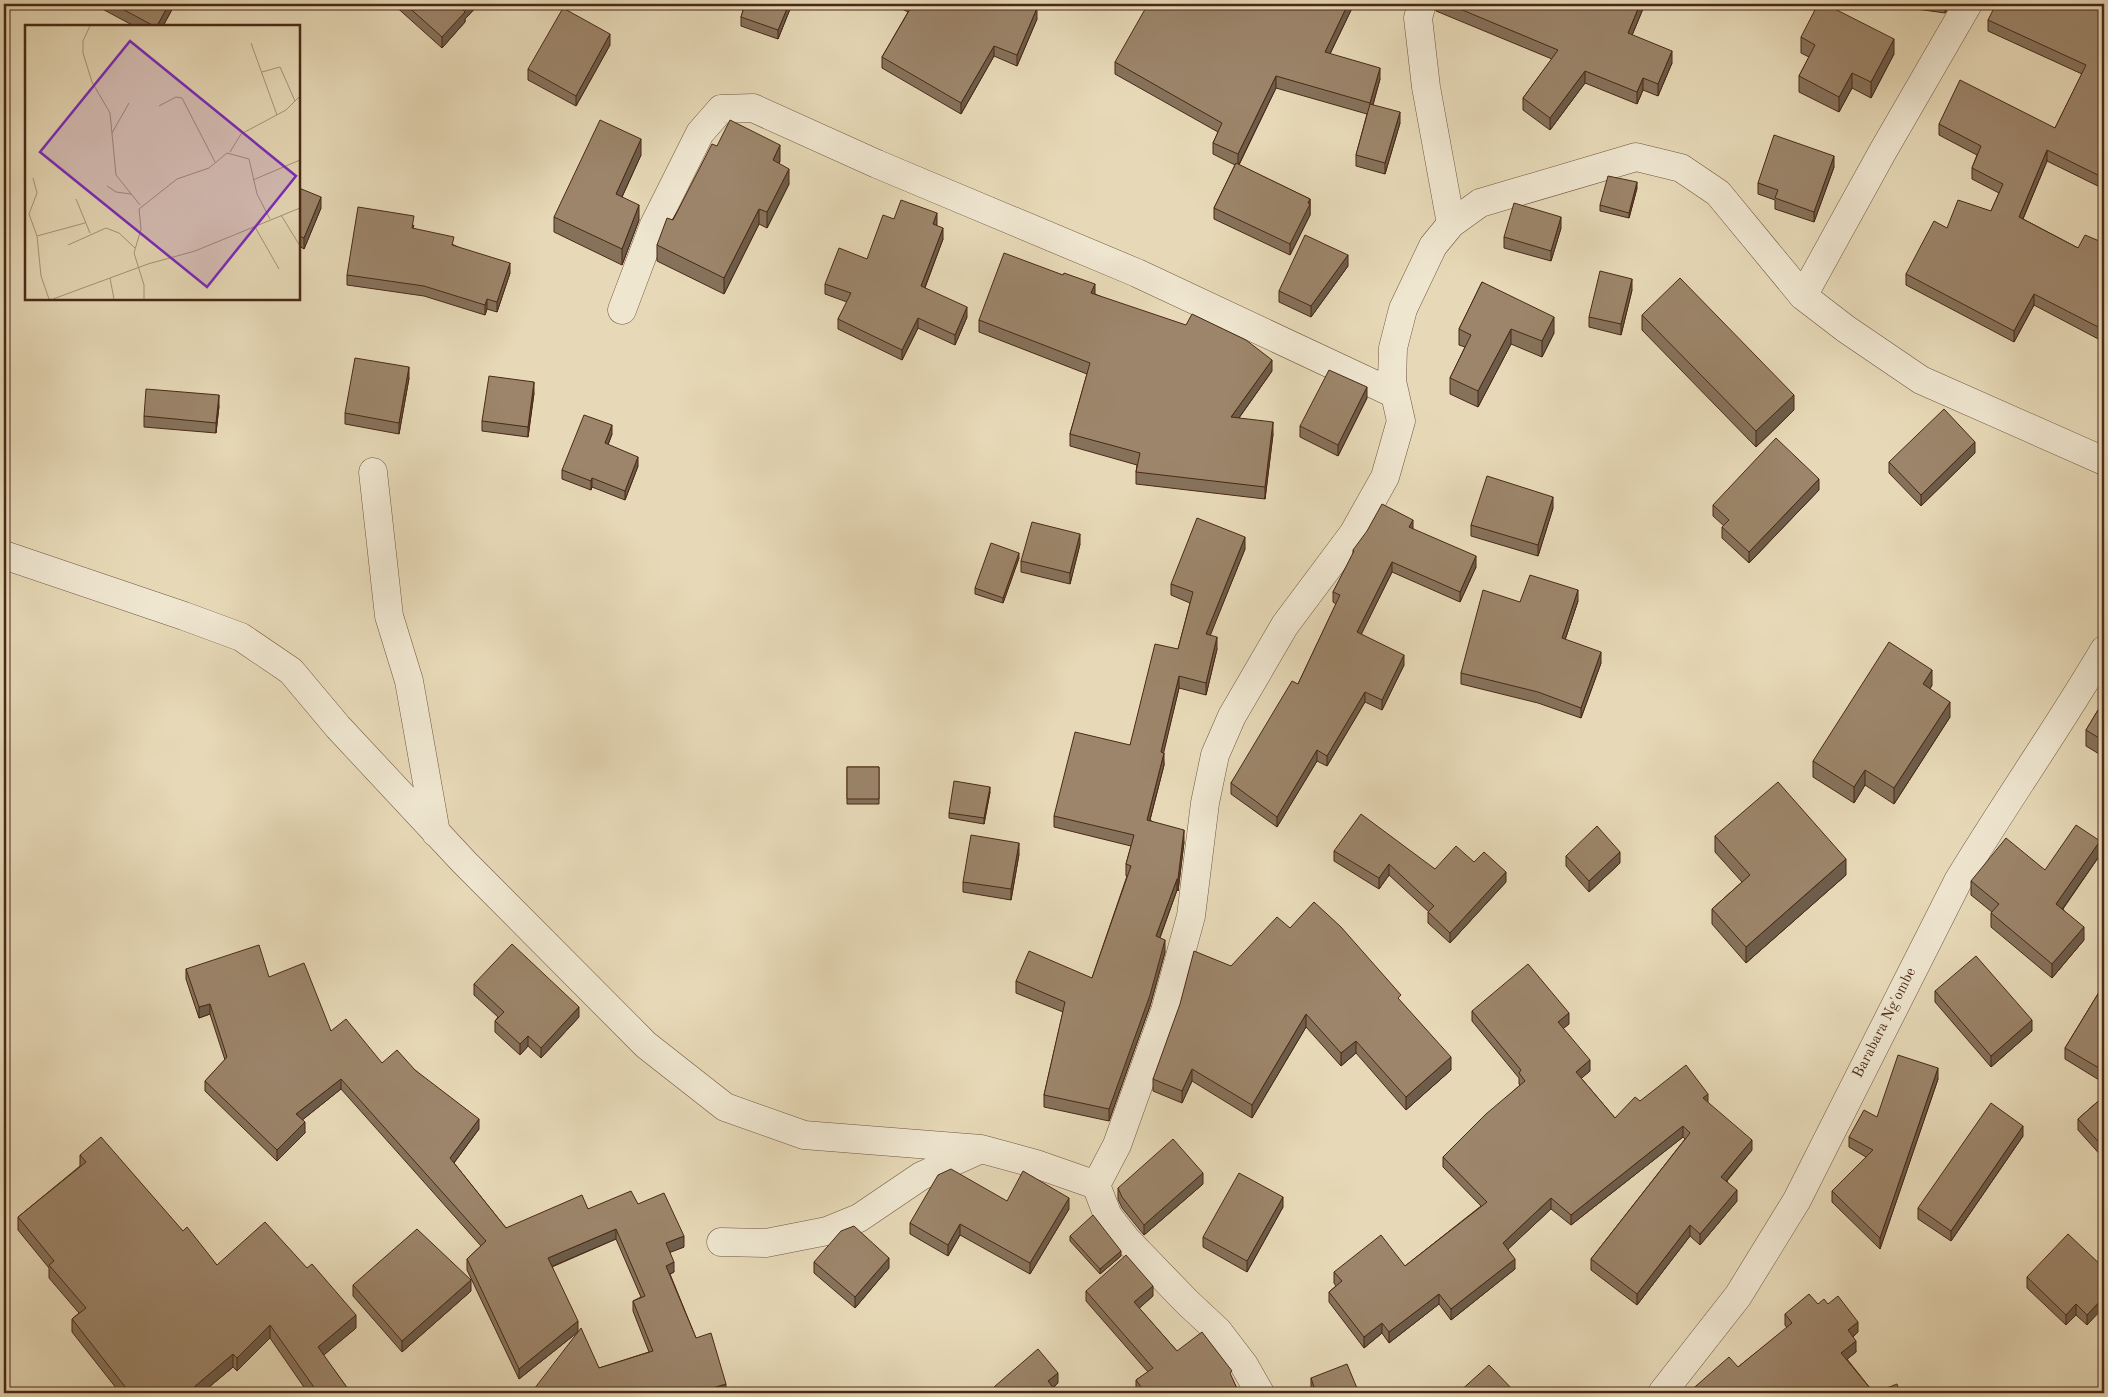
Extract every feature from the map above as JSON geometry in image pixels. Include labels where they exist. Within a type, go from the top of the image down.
[{"type":"street","points":[[1422,4],[1418,18],[1426,87],[1451,224]]},
{"type":"street","points":[[1803,296],[1883,151],[1968,4]]},
{"type":"street","points":[[622,310],[654,225],[700,133],[721,109],[753,108],[876,164],[1137,273],[1395,394]]},
{"type":"street","points":[[1260,1393],[1244,1365],[1218,1331],[1126,1239],[1108,1216],[1096,1185],[1117,1145],[1165,1012],[1191,916],[1205,803],[1215,755],[1232,716],[1285,625],[1354,534],[1385,477],[1401,421],[1392,381],[1393,348],[1402,309],[1433,246],[1451,224],[1480,203],[1636,157],[1681,168],[1718,193],[1803,296],[1846,329],[1921,380],[2104,461]]},
{"type":"street","points":[[373,472],[389,616],[409,682],[436,833]]},
{"type":"street","points":[[4,555],[241,637],[291,671],[338,727],[436,833],[646,1045],[725,1106],[804,1135],[981,1149],[1036,1164],[1096,1185]]},
{"type":"street","name":"Barabara Ng'ombe","points":[[1662,1393],[1738,1296],[1797,1200],[1958,881],[1988,831],[2072,705],[2104,650]]},
{"type":"street","points":[[721,1242],[766,1243],[827,1231],[859,1218],[921,1176],[981,1149]]},
{"type":"building","points":[[113,4],[169,4],[158,25],[152,25]]},
{"type":"building","points":[[405,4],[469,4],[463,10],[465,12],[442,37]]},
{"type":"building","points":[[745,4],[789,4],[778,30],[741,17]]},
{"type":"building","points":[[913,4],[1028,4],[1037,8],[1017,55],[994,46],[961,103],[882,57]]},
{"type":"building","points":[[1148,4],[1348,4],[1325,52],[1380,68],[1370,103],[1276,76],[1238,154],[1213,143],[1222,123],[1115,62]]},
{"type":"building","points":[[1448,4],[1640,4],[1628,33],[1672,51],[1658,84],[1643,78],[1637,92],[1585,71],[1550,118],[1523,98],[1558,50]]},
{"type":"building","points":[[1818,4],[1825,4],[1894,39],[1871,82],[1852,73],[1839,97],[1799,76],[1815,45],[1801,37]]},
{"type":"building","points":[[1996,4],[2104,4],[2104,178],[2047,150],[2019,217],[2078,248],[2085,235],[2104,243],[2104,330],[2034,294],[2014,331],[1906,274],[1934,221],[1947,228],[1958,200],[1991,211],[2003,184],[1972,168],[1981,146],[1939,124],[1960,80],[2055,128],[2086,65],[1988,20]]},
{"type":"building","points":[[563,8],[610,34],[576,96],[528,69]]},
{"type":"building","points":[[1370,104],[1400,112],[1385,163],[1356,155]]},
{"type":"building","points":[[600,120],[641,139],[616,194],[639,205],[622,249],[554,217]]},
{"type":"building","points":[[730,120],[780,145],[773,160],[789,169],[767,212],[759,209],[724,278],[657,245],[667,218],[673,220],[712,144],[717,146]]},
{"type":"building","points":[[1774,135],[1834,156],[1814,212],[1775,198],[1778,190],[1758,183]]},
{"type":"building","points":[[1236,163],[1310,199],[1308,203],[1310,204],[1290,244],[1214,208]]},
{"type":"building","points":[[1608,176],[1637,182],[1629,213],[1600,205]]},
{"type":"building","points":[[300,188],[321,197],[304,238],[300,236]]},
{"type":"building","points":[[901,200],[937,213],[933,224],[943,228],[921,286],[967,307],[955,335],[918,318],[902,350],[838,319],[851,293],[825,284],[839,248],[867,259],[883,215],[894,219]]},
{"type":"building","points":[[1514,203],[1561,217],[1551,251],[1504,237]]},
{"type":"building","points":[[358,207],[414,216],[412,228],[454,237],[452,245],[510,263],[497,302],[487,299],[485,305],[424,286],[347,275]]},
{"type":"building","points":[[1305,235],[1348,255],[1311,306],[1279,291]]},
{"type":"building","points":[[1004,253],[1063,275],[1064,273],[1095,284],[1091,293],[1186,325],[1192,314],[1246,340],[1272,360],[1231,417],[1273,422],[1265,487],[1136,472],[1140,453],[1070,434],[1090,363],[979,320]]},
{"type":"building","points":[[1600,271],[1632,279],[1621,324],[1589,317]]},
{"type":"building","points":[[1680,278],[1794,395],[1756,431],[1642,315]]},
{"type":"building","points":[[1482,282],[1554,317],[1542,341],[1511,329],[1478,391],[1450,378],[1471,335],[1459,329]]},
{"type":"building","points":[[355,358],[409,367],[399,423],[345,413]]},
{"type":"building","points":[[1329,370],[1367,387],[1338,445],[1300,426]]},
{"type":"building","points":[[489,376],[534,382],[528,427],[482,421]]},
{"type":"building","points":[[146,389],[219,395],[216,423],[144,416]]},
{"type":"building","points":[[1944,409],[1975,442],[1921,495],[1889,462]]},
{"type":"building","points":[[584,415],[612,425],[605,443],[638,457],[625,491],[592,478],[591,481],[562,470]]},
{"type":"building","points":[[1776,438],[1819,479],[1749,552],[1722,527],[1729,520],[1713,505]]},
{"type":"building","points":[[1487,476],[1553,497],[1538,545],[1471,525]]},
{"type":"building","points":[[1382,504],[1413,520],[1409,527],[1476,556],[1460,592],[1392,562],[1357,632],[1404,655],[1382,700],[1365,692],[1327,756],[1317,750],[1277,817],[1231,783],[1292,681],[1298,684],[1340,595],[1333,592],[1353,550],[1367,531]]},
{"type":"building","points":[[1197,518],[1245,537],[1206,634],[1217,637],[1206,683],[1179,676],[1161,752],[1164,753],[1147,820],[1184,830],[1178,879],[1156,936],[1165,940],[1150,995],[1109,1109],[1044,1095],[1065,1002],[1016,981],[1029,951],[1092,978],[1131,866],[1126,864],[1134,835],[1054,816],[1075,732],[1130,745],[1155,644],[1178,649],[1193,592],[1171,584]]},
{"type":"building","points":[[1032,522],[1080,534],[1070,573],[1021,561]]},
{"type":"building","points":[[991,543],[1019,553],[1003,598],[975,588]]},
{"type":"building","points":[[1530,575],[1578,590],[1562,638],[1601,652],[1581,708],[1538,692],[1461,673],[1483,590],[1520,602]]},
{"type":"building","points":[[1889,642],[1932,670],[1923,684],[1950,702],[1894,788],[1865,770],[1854,787],[1813,761]]},
{"type":"building","points":[[2104,700],[2104,741],[2086,730]]},
{"type":"building","points":[[847,767],[879,767],[879,799],[847,799]]},
{"type":"building","points":[[954,781],[990,787],[984,818],[949,813]]},
{"type":"building","points":[[1778,782],[1846,859],[1746,947],[1712,909],[1750,875],[1715,836]]},
{"type":"building","points":[[1361,814],[1435,869],[1456,846],[1474,862],[1484,852],[1506,872],[1450,933],[1428,912],[1434,906],[1389,864],[1379,878],[1334,851]]},
{"type":"building","points":[[2076,825],[2100,841],[2056,904],[2084,927],[2052,964],[1991,913],[1999,904],[1971,881],[2006,838],[2045,870]]},
{"type":"building","points":[[1597,826],[1620,852],[1589,881],[1566,856]]},
{"type":"building","points":[[971,835],[1019,843],[1011,889],[963,882]]},
{"type":"building","points":[[1314,902],[1341,927],[1401,995],[1398,998],[1451,1057],[1406,1097],[1356,1041],[1341,1053],[1306,1014],[1252,1105],[1192,1069],[1182,1091],[1153,1079],[1180,1004],[1194,951],[1231,966],[1277,917],[1290,928]]},
{"type":"building","points":[[512,944],[579,1007],[541,1048],[528,1036],[520,1044],[495,1021],[504,1012],[474,984]]},
{"type":"building","points":[[259,945],[269,977],[304,963],[331,1031],[346,1019],[382,1063],[397,1050],[415,1070],[479,1119],[450,1158],[506,1228],[582,1195],[588,1209],[631,1191],[638,1204],[664,1193],[684,1236],[666,1243],[674,1262],[666,1266],[696,1338],[711,1333],[726,1384],[696,1393],[531,1393],[581,1328],[599,1368],[653,1351],[633,1301],[645,1296],[616,1229],[548,1258],[578,1321],[519,1369],[467,1259],[486,1241],[341,1079],[296,1114],[305,1122],[277,1150],[205,1081],[227,1057],[210,1004],[199,1007],[186,969]]},
{"type":"building","points":[[1976,956],[2032,1020],[1991,1056],[1935,991]]},
{"type":"building","points":[[1528,964],[1569,1013],[1558,1022],[1590,1060],[1576,1072],[1615,1118],[1635,1097],[1640,1101],[1686,1065],[1708,1094],[1703,1098],[1752,1140],[1721,1177],[1737,1190],[1700,1234],[1690,1225],[1637,1294],[1591,1259],[1690,1133],[1683,1126],[1571,1215],[1551,1198],[1503,1243],[1515,1259],[1451,1309],[1439,1294],[1389,1332],[1382,1323],[1364,1337],[1329,1292],[1342,1281],[1334,1272],[1381,1235],[1405,1266],[1487,1202],[1443,1157],[1486,1114],[1525,1081],[1519,1073],[1521,1070],[1472,1011]]},
{"type":"building","points":[[2104,984],[2104,1071],[2065,1048]]},
{"type":"building","points":[[1898,1055],[1938,1068],[1880,1238],[1832,1191],[1873,1150],[1849,1137],[1864,1110],[1877,1117]]},
{"type":"building","points":[[2104,1096],[2104,1148],[2078,1119]]},
{"type":"building","points":[[1991,1103],[2023,1126],[1951,1231],[1918,1208]]},
{"type":"building","points":[[101,1137],[183,1231],[187,1227],[217,1265],[265,1222],[307,1268],[312,1264],[356,1315],[318,1347],[351,1393],[318,1393],[270,1325],[237,1358],[233,1354],[187,1393],[130,1393],[72,1319],[86,1308],[49,1265],[54,1261],[18,1217],[86,1162],[80,1155]]},
{"type":"building","points":[[1173,1139],[1203,1173],[1144,1225],[1122,1197],[1118,1188]]},
{"type":"building","points":[[951,1169],[1007,1201],[1023,1171],[1069,1198],[1030,1263],[960,1224],[948,1245],[910,1223],[938,1175]]},
{"type":"building","points":[[1239,1173],[1283,1197],[1247,1261],[1203,1237]]},
{"type":"building","points":[[1093,1215],[1121,1251],[1100,1269],[1070,1236]]},
{"type":"building","points":[[854,1226],[889,1258],[855,1297],[814,1262],[841,1231]]},
{"type":"building","points":[[417,1229],[471,1280],[402,1341],[353,1285]]},
{"type":"building","points":[[2068,1234],[2104,1268],[2104,1297],[2087,1315],[2076,1304],[2066,1315],[2027,1277]]},
{"type":"building","points":[[1126,1255],[1153,1286],[1134,1302],[1177,1351],[1202,1332],[1232,1371],[1230,1373],[1239,1393],[1142,1393],[1144,1391],[1136,1380],[1153,1368],[1086,1291]]},
{"type":"building","points":[[1809,1294],[1818,1304],[1824,1299],[1828,1304],[1838,1296],[1858,1322],[1848,1330],[1856,1341],[1841,1353],[1874,1393],[1688,1393],[1729,1357],[1738,1367],[1792,1323],[1785,1314]]},
{"type":"building","points":[[1038,1349],[1058,1373],[1048,1381],[1057,1393],[1000,1393],[994,1387]]},
{"type":"building","points":[[1347,1364],[1359,1393],[1316,1393],[1311,1378]]},
{"type":"building","points":[[1489,1365],[1516,1393],[1458,1393]]},
{"type":"building","points":[[1897,1384],[1900,1393],[1874,1393]]}]
